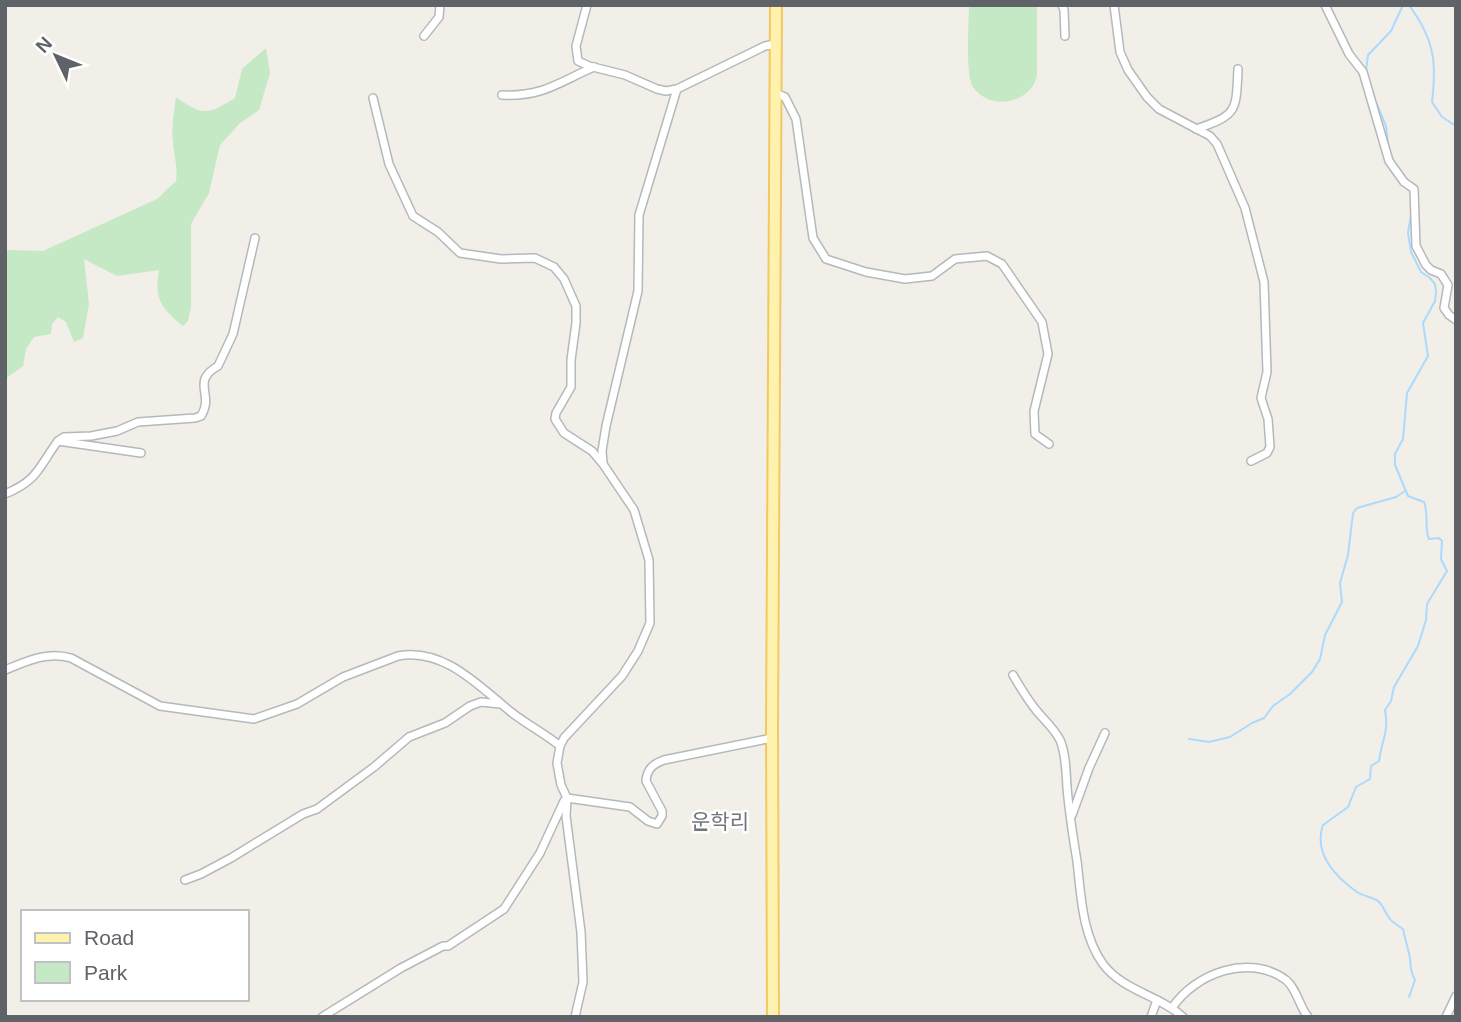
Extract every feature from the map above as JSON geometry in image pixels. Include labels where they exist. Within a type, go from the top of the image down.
[{"type":"main road","points":[[774,1017],[772,738],[776,5]]},
{"type":"street","points":[[424,36],[439,17],[440,5]]},
{"type":"street","points":[[587,5],[576,53],[578,61],[666,91],[677,89],[765,46],[776,44]]},
{"type":"street","points":[[1062,5],[1065,36]]},
{"type":"street","points":[[1114,5],[1120,52],[1135,80],[1153,104],[1195,130],[1210,136],[1220,150],[1245,208],[1264,282],[1267,372],[1261,398],[1268,419],[1270,447],[1267,453],[1251,460]]},
{"type":"street","points":[[1325,5],[1349,54],[1363,72],[1389,160],[1398,176],[1414,189],[1416,246],[1426,265],[1445,279],[1449,290],[1444,308],[1456,320]]},
{"type":"street","points":[[502,95],[551,89],[595,67]]},
{"type":"street","points":[[1195,130],[1219,121],[1231,113],[1237,102],[1238,69]]},
{"type":"street","points":[[603,464],[606,426],[638,291],[639,215],[677,89]]},
{"type":"street","points":[[775,93],[785,97],[796,119],[813,238],[826,259],[866,272],[905,279],[932,276],[954,259],[986,256],[1002,264],[1042,322],[1048,354],[1034,411],[1035,434],[1049,444]]},
{"type":"street","points":[[373,97],[389,164],[413,216],[438,232],[460,253],[501,259],[535,258],[554,267],[564,279],[576,306],[576,323],[571,360],[571,387],[555,419],[564,433],[592,451],[634,510],[649,560],[650,623],[630,666],[564,737],[557,763],[567,798],[566,816],[582,932],[583,982],[575,1017]]},
{"type":"street","points":[[5,494],[34,476],[58,441],[64,437],[117,431],[138,422],[201,416],[206,402],[205,375],[218,366],[233,334],[255,238]]},
{"type":"street","points":[[58,441],[141,453]]},
{"type":"street","points":[[5,670],[48,654],[61,655],[160,706],[254,719],[297,704],[343,677],[407,654],[436,659],[447,664],[560,746]]},
{"type":"street","points":[[1013,675],[1060,740],[1066,771],[1079,892],[1095,948],[1103,964],[1116,976],[1172,1007],[1183,1017]]},
{"type":"street","points":[[185,880],[222,863],[303,814],[317,810],[409,737],[445,723],[481,702],[503,704]]},
{"type":"street","points":[[1070,819],[1105,733]]},
{"type":"street","points":[[567,798],[630,807],[648,821],[657,824],[662,811],[646,781],[649,769],[654,765],[664,760],[772,738]]},
{"type":"street","points":[[322,1017],[401,968],[443,946],[448,946],[504,909],[540,853],[567,798]]},
{"type":"street","points":[[1172,1007],[1185,991],[1202,979],[1241,968],[1259,967],[1288,982],[1308,1017]]},
{"type":"street","points":[[1446,1017],[1456,996]]},
{"type":"street","points":[[1150,1017],[1157,1000]]},
{"type":"green space","points":[[969,5],[1037,5],[1037,75],[1034,85],[1019,98],[999,102],[989,100],[973,87],[968,60]]},
{"type":"green space","points":[[266,48],[270,73],[259,110],[240,123],[220,145],[209,193],[191,224],[191,307],[188,321],[183,326],[164,308],[159,296],[159,270],[117,276],[84,259],[89,304],[83,338],[74,342],[66,322],[58,317],[52,324],[51,334],[34,337],[26,349],[23,366],[5,379],[5,252],[43,251],[157,199],[176,181],[172,131],[176,97],[192,108],[205,111],[226,104],[235,98],[242,69]]},
{"type":"waterway","points":[[1366,70],[1368,55],[1391,31],[1403,5]]},
{"type":"waterway","points":[[1409,5],[1424,29],[1432,51],[1432,102],[1442,117],[1456,126]]},
{"type":"waterway","points":[[1376,102],[1386,126],[1388,143]]},
{"type":"waterway","points":[[1398,168],[1409,182]]},
{"type":"waterway","points":[[1409,997],[1415,980],[1403,929],[1388,917],[1378,901],[1357,892],[1334,872],[1324,855],[1321,836],[1323,825],[1348,807],[1356,787],[1370,779],[1371,766],[1379,761],[1386,731],[1385,710],[1391,701],[1394,687],[1418,646],[1426,620],[1427,604],[1447,571],[1441,559],[1442,541],[1439,538],[1429,539],[1424,502],[1408,496],[1395,465],[1395,454],[1403,439],[1407,393],[1428,356],[1423,323],[1435,301],[1436,292],[1435,284],[1421,272],[1411,252],[1408,233],[1412,208]]},
{"type":"waterway","points":[[1189,739],[1209,742],[1230,737],[1264,718],[1273,706],[1290,694],[1312,672],[1320,659],[1325,635],[1342,602],[1340,583],[1348,555],[1353,513],[1357,508],[1396,497],[1405,491]]},
{"type":"district","name":"운학리","points":[[720,821]]}]
